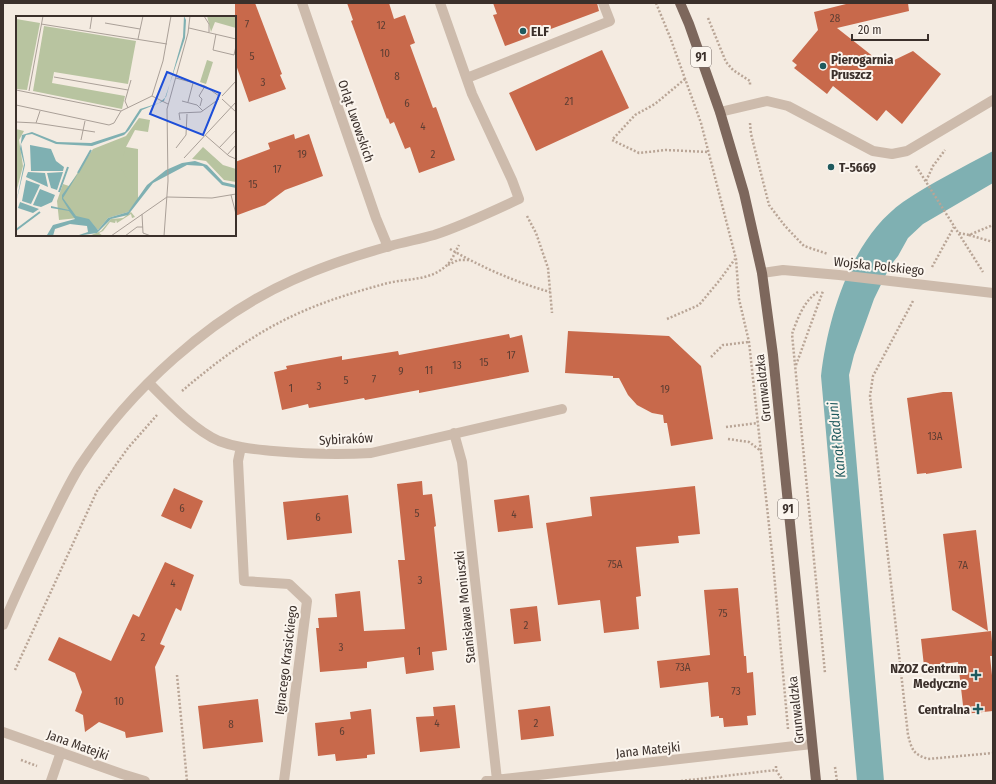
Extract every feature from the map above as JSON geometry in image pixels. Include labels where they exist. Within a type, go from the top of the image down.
[{"type":"main road","name":"Grunwaldzka","points":[[680,3],[689,24],[720,112],[744,193],[762,273],[773,355],[816,781]]},
{"type":"street","name":"Orląt Lwowskich","points":[[302,3],[376,218],[388,247]]},
{"type":"street","points":[[3,625],[20,584],[80,466],[120,414],[149,383],[191,344],[249,302],[293,280],[330,264],[471,222],[518,199],[512,180],[472,94],[440,3]]},
{"type":"street","points":[[467,78],[610,21],[603,3]]},
{"type":"street","points":[[720,112],[768,101],[788,106],[874,151],[892,154],[907,151],[993,100]]},
{"type":"street","name":"Wojska Polskiego","points":[[762,273],[783,270],[924,284],[993,293]]},
{"type":"street","name":"Sybiraków","points":[[149,383],[188,420],[218,440],[240,447],[310,454],[340,455],[371,453],[562,409]]},
{"type":"street","name":"Stanisława Moniuszki","points":[[454,433],[462,462],[497,780]]},
{"type":"street","name":"Ignacego Krasickiego","points":[[240,447],[238,461],[244,581],[289,584],[307,601],[284,781]]},
{"type":"street","name":"Jana Matejki","points":[[3,732],[144,781]]},
{"type":"street","name":"Jana Matejki","points":[[486,781],[812,744]]},
{"type":"street","points":[[51,781],[61,752]]},
{"type":"path","points":[[656,3],[701,123],[736,259],[739,299],[749,342],[758,423],[773,562],[788,730],[775,734],[776,748]]},
{"type":"path","points":[[707,16],[726,62],[732,70],[750,81],[751,134],[769,205],[785,226],[804,246],[834,255]]},
{"type":"path","points":[[685,79],[655,104],[635,115],[612,140],[639,152],[666,150],[708,152]]},
{"type":"path","points":[[946,129],[945,151],[933,166],[926,182],[948,215],[982,272],[988,273]]},
{"type":"path","points":[[518,199],[536,233],[548,268],[552,313]]},
{"type":"path","points":[[447,265],[467,235],[471,222]]},
{"type":"path","points":[[969,235],[993,225]]},
{"type":"path","points":[[924,284],[954,227]]},
{"type":"path","points":[[958,233],[993,242]]},
{"type":"path","points":[[427,236],[491,270],[529,286],[550,292]]},
{"type":"path","points":[[666,319],[699,305],[720,281],[736,259]]},
{"type":"path","points":[[426,277],[431,276],[447,265],[458,260],[470,260]]},
{"type":"path","points":[[795,366],[823,290]]},
{"type":"path","points":[[826,674],[792,334],[798,316],[807,303],[816,293],[823,290],[829,291]]},
{"type":"path","points":[[914,300],[873,376],[870,396],[908,736],[912,750],[919,756],[928,759],[993,753]]},
{"type":"path","points":[[711,357],[723,345],[749,342]]},
{"type":"path","points":[[726,427],[758,423]]},
{"type":"path","points":[[728,439],[749,442],[761,451]]},
{"type":"path","points":[[177,675],[186,781]]},
{"type":"path","points":[[834,761],[837,781]]},
{"type":"path","points":[[681,781],[776,770]]},
{"type":"water","name":"Kanał Raduni","points":[[993,151],[993,183],[923,224],[908,238],[898,256],[890,266],[874,299],[854,355],[849,375],[884,781],[857,781],[821,376],[829,329],[845,280],[856,257],[869,236],[885,218],[903,202],[914,195],[947,175]]},
{"type":"building","points":[[235,3],[255,3],[282,74],[280,75],[286,89],[249,102],[236,65]]},
{"type":"building","points":[[347,3],[389,3],[394,19],[405,15],[415,43],[410,45],[433,108],[436,107],[455,160],[419,173],[410,147],[405,149],[394,122],[390,124],[388,118],[387,119],[351,21],[353,20]]},
{"type":"building","name":"ELF","points":[[493,3],[597,3],[599,11],[505,46],[493,15],[497,14]]},
{"type":"building","points":[[850,3],[908,3],[909,11],[837,28],[884,65],[913,51],[941,74],[902,124],[886,110],[877,121],[833,86],[827,94],[794,68],[797,65],[792,61],[818,30],[814,12]]},
{"type":"building","points":[[602,50],[629,108],[536,151],[509,93]]},
{"type":"building","points":[[294,134],[295,139],[309,134],[323,176],[285,190],[265,205],[236,216],[236,162],[270,149],[268,143]]},
{"type":"building","points":[[568,331],[669,336],[701,366],[713,439],[671,446],[667,423],[664,423],[663,415],[652,413],[637,405],[628,395],[619,378],[613,378],[613,376],[565,373]]},
{"type":"building","points":[[509,334],[510,338],[522,335],[529,372],[419,393],[419,390],[309,408],[308,404],[282,410],[274,372],[287,369],[286,366],[342,356],[342,360],[398,351],[399,355]]},
{"type":"building","points":[[952,392],[962,468],[917,474],[907,398]]},
{"type":"building","points":[[422,481],[423,495],[432,494],[447,650],[432,652],[434,670],[406,674],[404,657],[367,662],[367,668],[320,672],[316,628],[319,628],[318,618],[337,617],[335,594],[360,591],[364,631],[405,629],[398,560],[405,560],[397,484]]},
{"type":"building","points":[[695,486],[700,534],[678,536],[679,543],[636,547],[641,596],[636,597],[639,629],[604,633],[600,600],[558,605],[546,523],[592,516],[590,497]]},
{"type":"building","points":[[174,488],[203,501],[191,529],[161,516]]},
{"type":"building","points":[[348,495],[352,533],[287,540],[283,502]]},
{"type":"building","points":[[529,495],[533,528],[498,532],[494,500]]},
{"type":"building","points":[[976,530],[988,631],[952,610],[943,534]]},
{"type":"building","points":[[165,562],[194,575],[181,611],[176,608],[160,644],[165,646],[155,667],[163,732],[126,738],[125,732],[99,722],[85,732],[83,715],[75,711],[82,692],[75,673],[48,660],[59,637],[111,661],[133,614],[139,617]]},
{"type":"building","points":[[738,588],[744,656],[746,656],[747,673],[753,672],[756,715],[747,716],[748,725],[724,727],[723,718],[719,718],[719,716],[711,717],[708,682],[660,688],[657,661],[710,655],[704,590]]},
{"type":"building","points":[[537,606],[541,641],[514,644],[510,609]]},
{"type":"building","name":"NZOZ Centrum Medyczne","points":[[991,631],[993,656],[990,656],[993,685],[993,711],[964,714],[958,662],[924,666],[921,639]]},
{"type":"building","points":[[258,699],[263,742],[203,749],[198,706]]},
{"type":"building","points":[[455,705],[460,748],[420,752],[416,717],[434,716],[433,707]]},
{"type":"building","points":[[550,706],[554,736],[521,740],[518,710]]},
{"type":"building","points":[[371,709],[375,754],[367,755],[367,758],[336,761],[335,754],[318,756],[315,723],[351,719],[350,712]]},
{"type":"place","name":"ELF","points":[[523,31]]},
{"type":"place","name":"Pierogarnia Pruszcz","points":[[823,66]]},
{"type":"place","name":"T-5669","points":[[831,167]]},
{"type":"place","name":"NZOZ Centrum Medyczne","points":[[976,675]]},
{"type":"place","name":"Centralna","points":[[978,709]]}]
